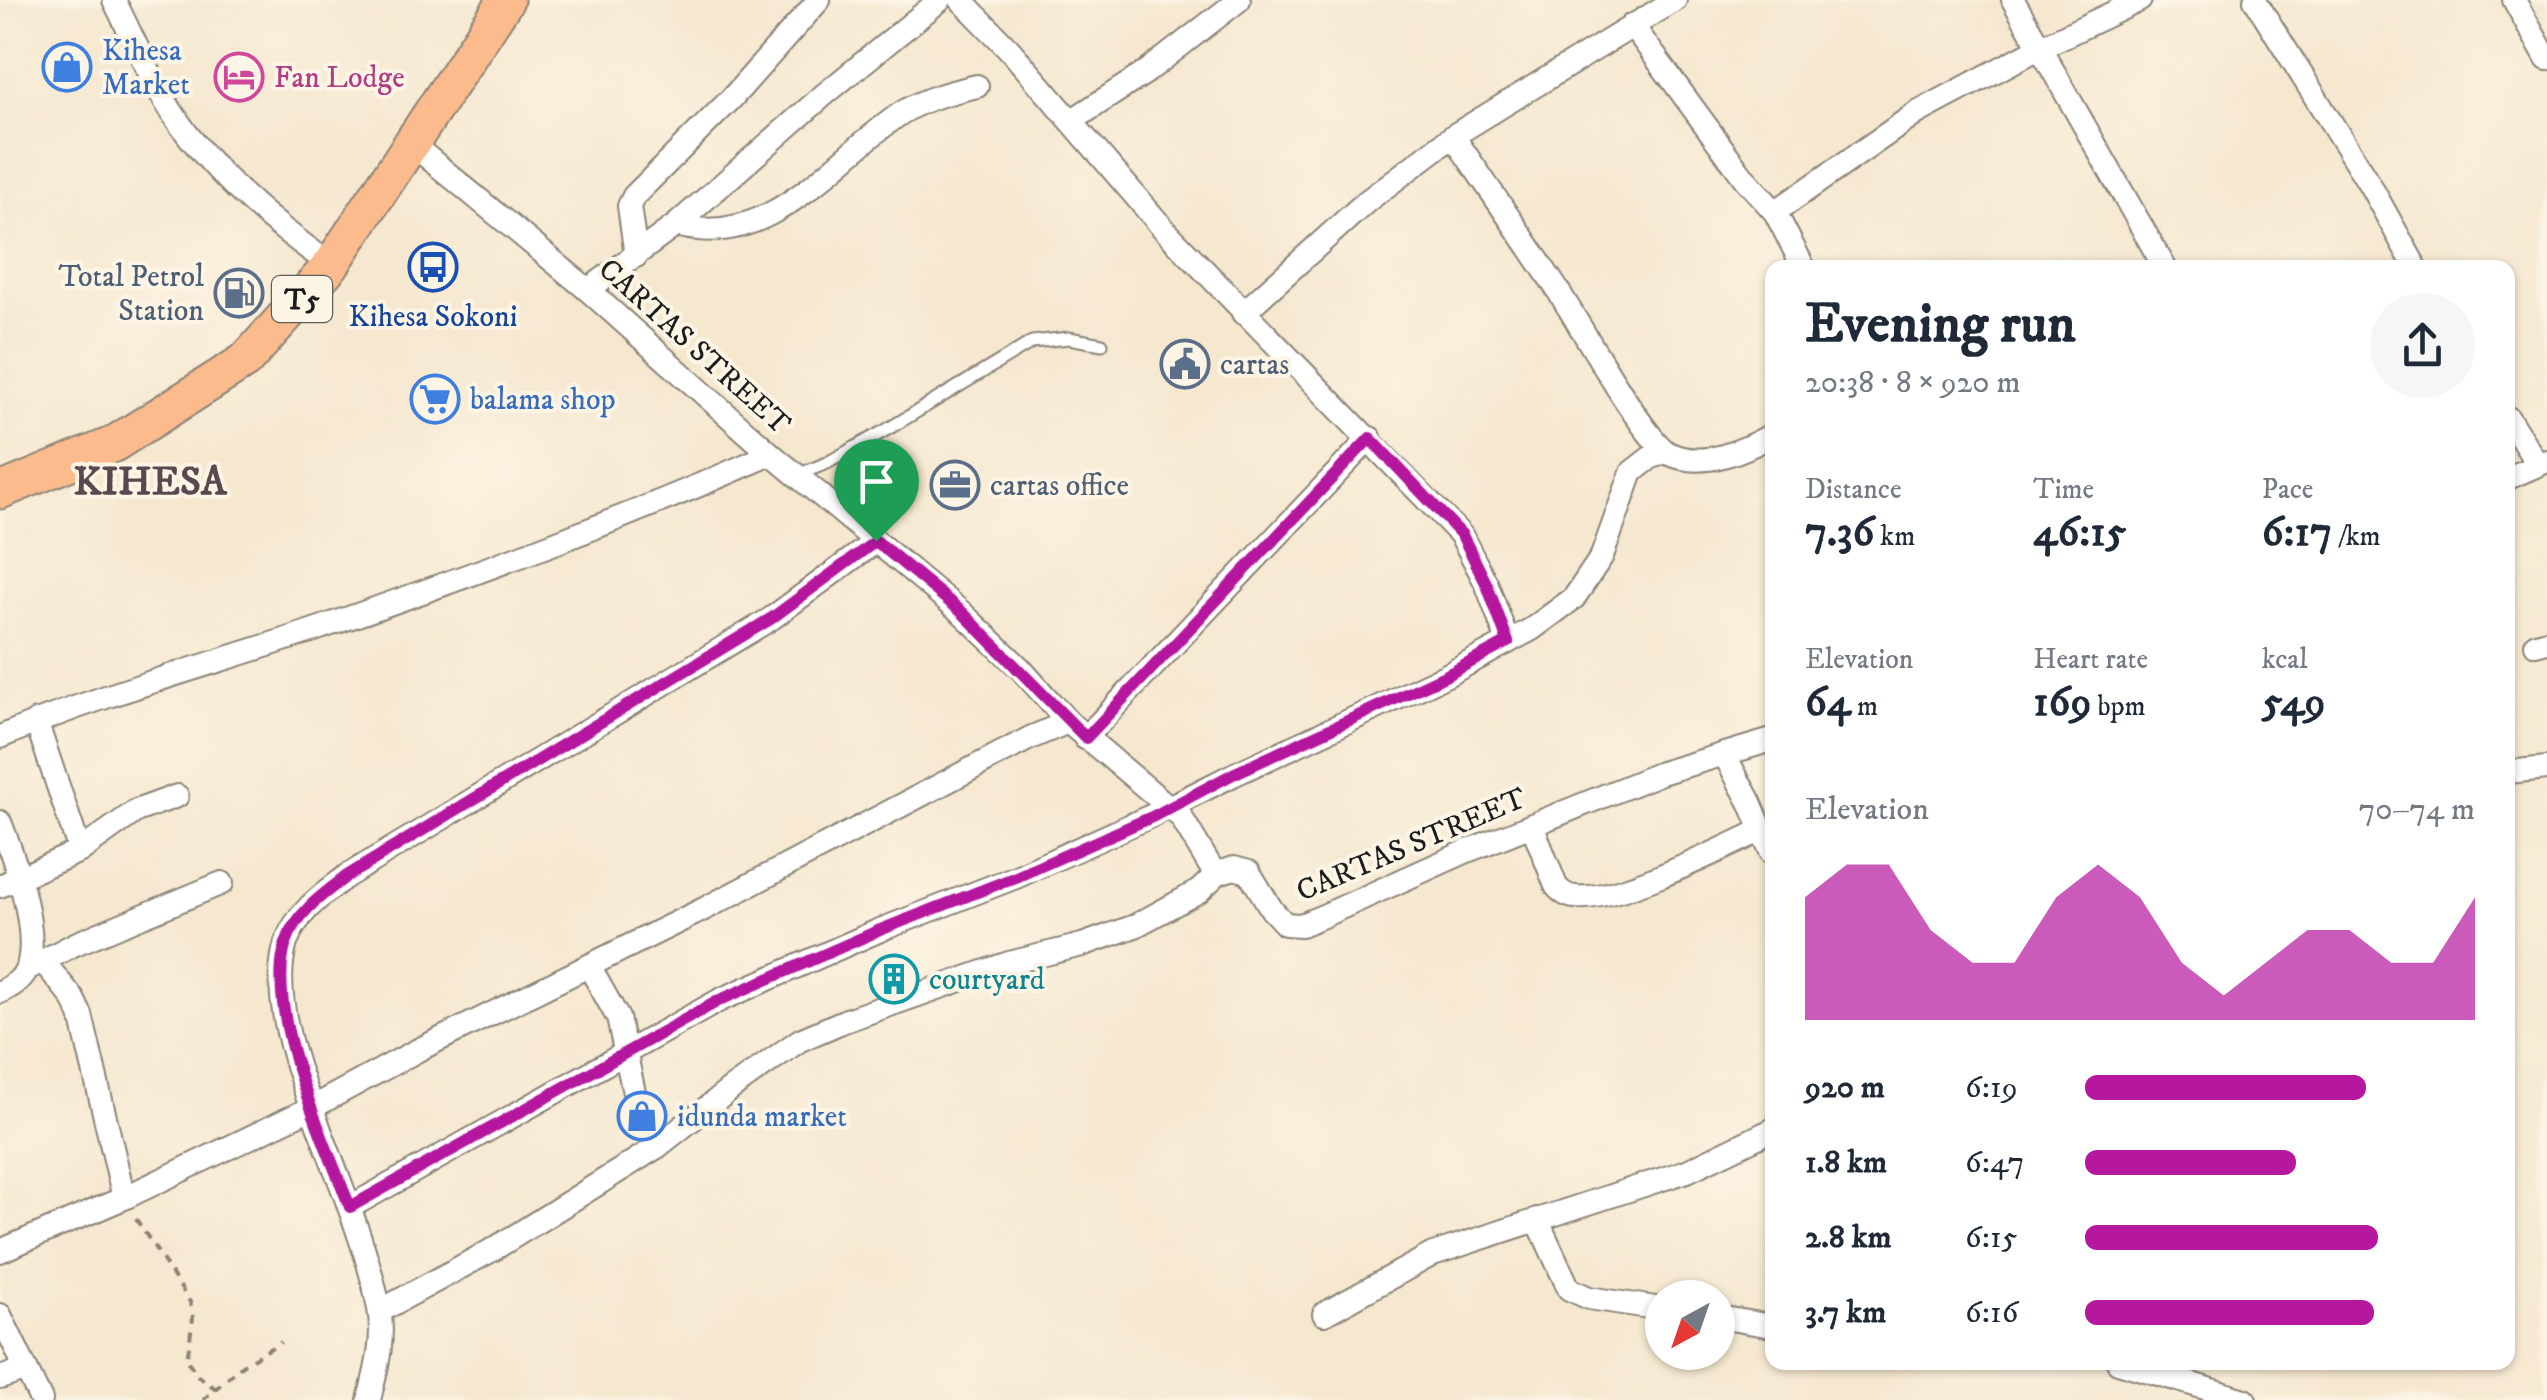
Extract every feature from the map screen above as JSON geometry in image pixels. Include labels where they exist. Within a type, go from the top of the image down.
[{"type":"highway","name":"T5","points":[[0,491],[114,444],[232,370],[256,350],[332,264],[506,0]]},
{"type":"street","points":[[114,0],[159,90],[189,136],[254,206],[332,264]]},
{"type":"street","points":[[636,256],[629,206],[634,196],[731,99],[820,0]]},
{"type":"street","points":[[588,290],[676,225],[825,94],[940,0]]},
{"type":"street","points":[[960,0],[1162,227],[1462,535],[1487,585],[1508,642]]},
{"type":"street","points":[[1071,121],[1144,73],[1239,0]]},
{"type":"street","points":[[1243,312],[1368,202],[1453,136],[1675,0]]},
{"type":"street","points":[[2014,0],[2161,260]]},
{"type":"street","points":[[1775,212],[1918,114],[2041,47],[2140,0]]},
{"type":"street","points":[[2255,0],[2370,185],[2412,260]]},
{"type":"street","points":[[2514,0],[2547,58]]},
{"type":"street","points":[[1632,25],[1745,178],[1775,212],[1800,260]]},
{"type":"street","points":[[676,225],[712,232],[734,229],[766,216],[794,202],[854,149],[904,112],[924,101],[977,86]]},
{"type":"street","points":[[1453,136],[1664,452]]},
{"type":"street","name":"CARTAS STREET","points":[[413,145],[588,290],[771,454],[962,612],[1077,730],[1185,822],[1209,866],[1218,872],[1246,870],[1280,920],[1289,925],[1301,925],[1661,773],[1765,742]]},
{"type":"street","points":[[2515,427],[2542,463],[2515,475]]},
{"type":"street","points":[[0,1252],[124,1198],[311,1108],[1030,738],[1077,730],[1370,438]]},
{"type":"street","points":[[350,1207],[562,1091],[627,1050],[764,980],[1016,877],[1447,675],[1508,642],[1574,598],[1602,556],[1632,472],[1664,452],[1700,459],[1730,455],[1765,439]]},
{"type":"street","points":[[0,737],[126,688],[408,597],[666,499],[771,454]]},
{"type":"street","points":[[369,1400],[380,1352],[380,1311],[350,1207],[311,1108],[281,1002],[286,943],[306,910],[347,876],[772,618],[876,541]]},
{"type":"street","points":[[36,722],[80,850]]},
{"type":"street","points":[[1724,754],[1765,837]]},
{"type":"street","points":[[2515,771],[2547,768]]},
{"type":"street","points":[[11,882],[80,850],[136,812],[177,796]]},
{"type":"street","points":[[0,822],[11,882],[35,965],[62,983],[81,1015],[124,1198]]},
{"type":"street","points":[[1532,825],[1556,886],[1576,898],[1668,873],[1762,830]]},
{"type":"street","points":[[380,1311],[494,1249],[657,1148],[800,1040],[1009,962],[1082,946],[1135,926],[1199,891],[1218,872]]},
{"type":"street","points":[[0,992],[35,965],[222,883]]},
{"type":"street","points":[[588,966],[618,1018],[636,1102],[657,1148]]},
{"type":"street","points":[[1324,1314],[1434,1254],[1687,1171],[1765,1133]]},
{"type":"street","points":[[1537,1219],[1564,1282],[1577,1294],[1645,1306]]},
{"type":"street","points":[[0,1315],[41,1400]]},
{"type":"street","points":[[1735,1320],[1765,1325]]},
{"type":"street","points":[[0,1378],[24,1370]]},
{"type":"street","points":[[2145,1370],[2245,1400]]},
{"type":"lane","points":[[797,475],[888,430],[1032,342],[1068,338],[1102,344]]},
{"type":"path","points":[[124,1198],[190,1302],[193,1318],[187,1360],[198,1376],[216,1390]]},
{"type":"path","points":[[203,1400],[256,1354],[281,1342]]},
{"type":"place","name":"Kihesa Market","points":[[67,67]]},
{"type":"place","name":"Fan Lodge","points":[[239,77]]},
{"type":"place","name":"Kihesa Sokoni","points":[[433,267]]},
{"type":"place","name":"Total Petrol Station","points":[[239,293]]},
{"type":"place","name":"cartas","points":[[1185,364]]},
{"type":"place","name":"balama shop","points":[[435,399]]},
{"type":"place","name":"cartas office","points":[[955,485]]},
{"type":"place","name":"courtyard","points":[[894,979]]},
{"type":"place","name":"idunda market","points":[[642,1116]]},
{"type":"district","name":"KIHESA","points":[[150,480]]},
{"type":"route","points":[[1370,438],[1462,535],[1487,585],[1508,642],[1154,816],[720,1000],[350,1207],[311,1108],[281,1002],[286,943],[306,910],[347,876],[772,618],[876,541],[962,612],[1086,738],[1370,438]]}]
